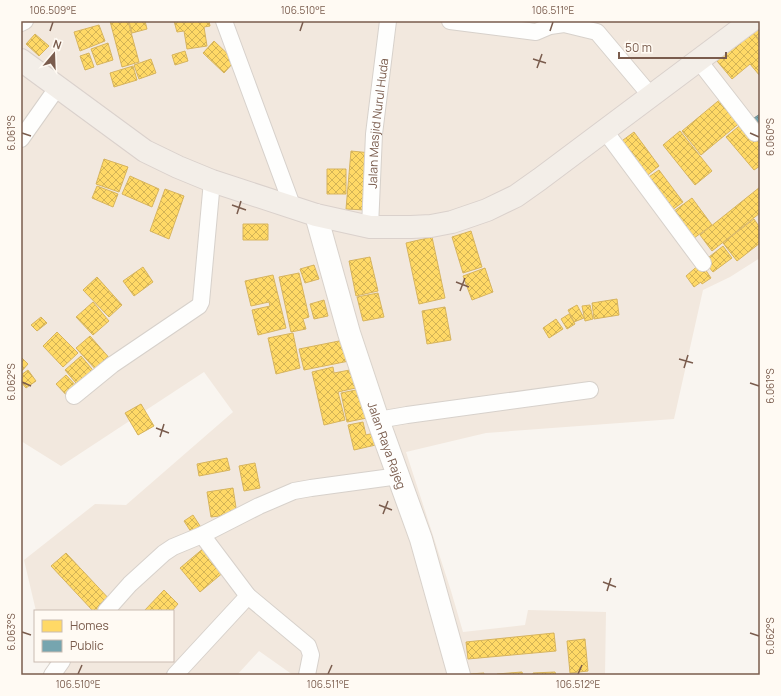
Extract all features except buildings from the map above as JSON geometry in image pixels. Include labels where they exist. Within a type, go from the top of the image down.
[{"type":"main road","points":[[21,60],[57,88],[145,151],[212,181],[316,215],[370,227],[432,226],[452,222],[487,210],[516,196],[540,180],[751,21]]},
{"type":"main road","name":"Jalan Raya Rajeg","points":[[316,215],[349,333],[421,540],[459,675]]},
{"type":"street","points":[[21,23],[25,21]]},
{"type":"street","points":[[224,21],[292,206]]},
{"type":"street","name":"Jalan Masjid Nurul Huda","points":[[370,227],[374,134],[388,21]]},
{"type":"street","points":[[450,21],[536,32],[550,26],[564,24],[597,32],[652,96]]},
{"type":"street","points":[[699,61],[755,133]]},
{"type":"street","points":[[21,139],[57,88]]},
{"type":"street","points":[[605,131],[703,263]]},
{"type":"street","points":[[74,396],[112,365],[199,306],[201,302],[212,181]]},
{"type":"street","points":[[378,420],[590,390]]},
{"type":"street","points":[[107,610],[130,584],[164,553],[173,547],[202,536],[259,506],[294,492],[311,488],[398,476]]},
{"type":"street","points":[[202,536],[248,596],[308,646],[311,655],[308,675]]},
{"type":"street","points":[[175,675],[248,596]]},
{"type":"shaded area","points":[[21,21],[760,21],[760,258],[730,277],[703,290],[674,419],[486,433],[406,452],[463,632],[525,625],[528,610],[606,612],[605,675],[293,675],[259,651],[237,675],[45,675],[50,668],[48,662],[174,662],[174,610],[36,610],[24,560],[95,504],[126,505],[233,412],[204,372],[61,466],[21,441]]}]
